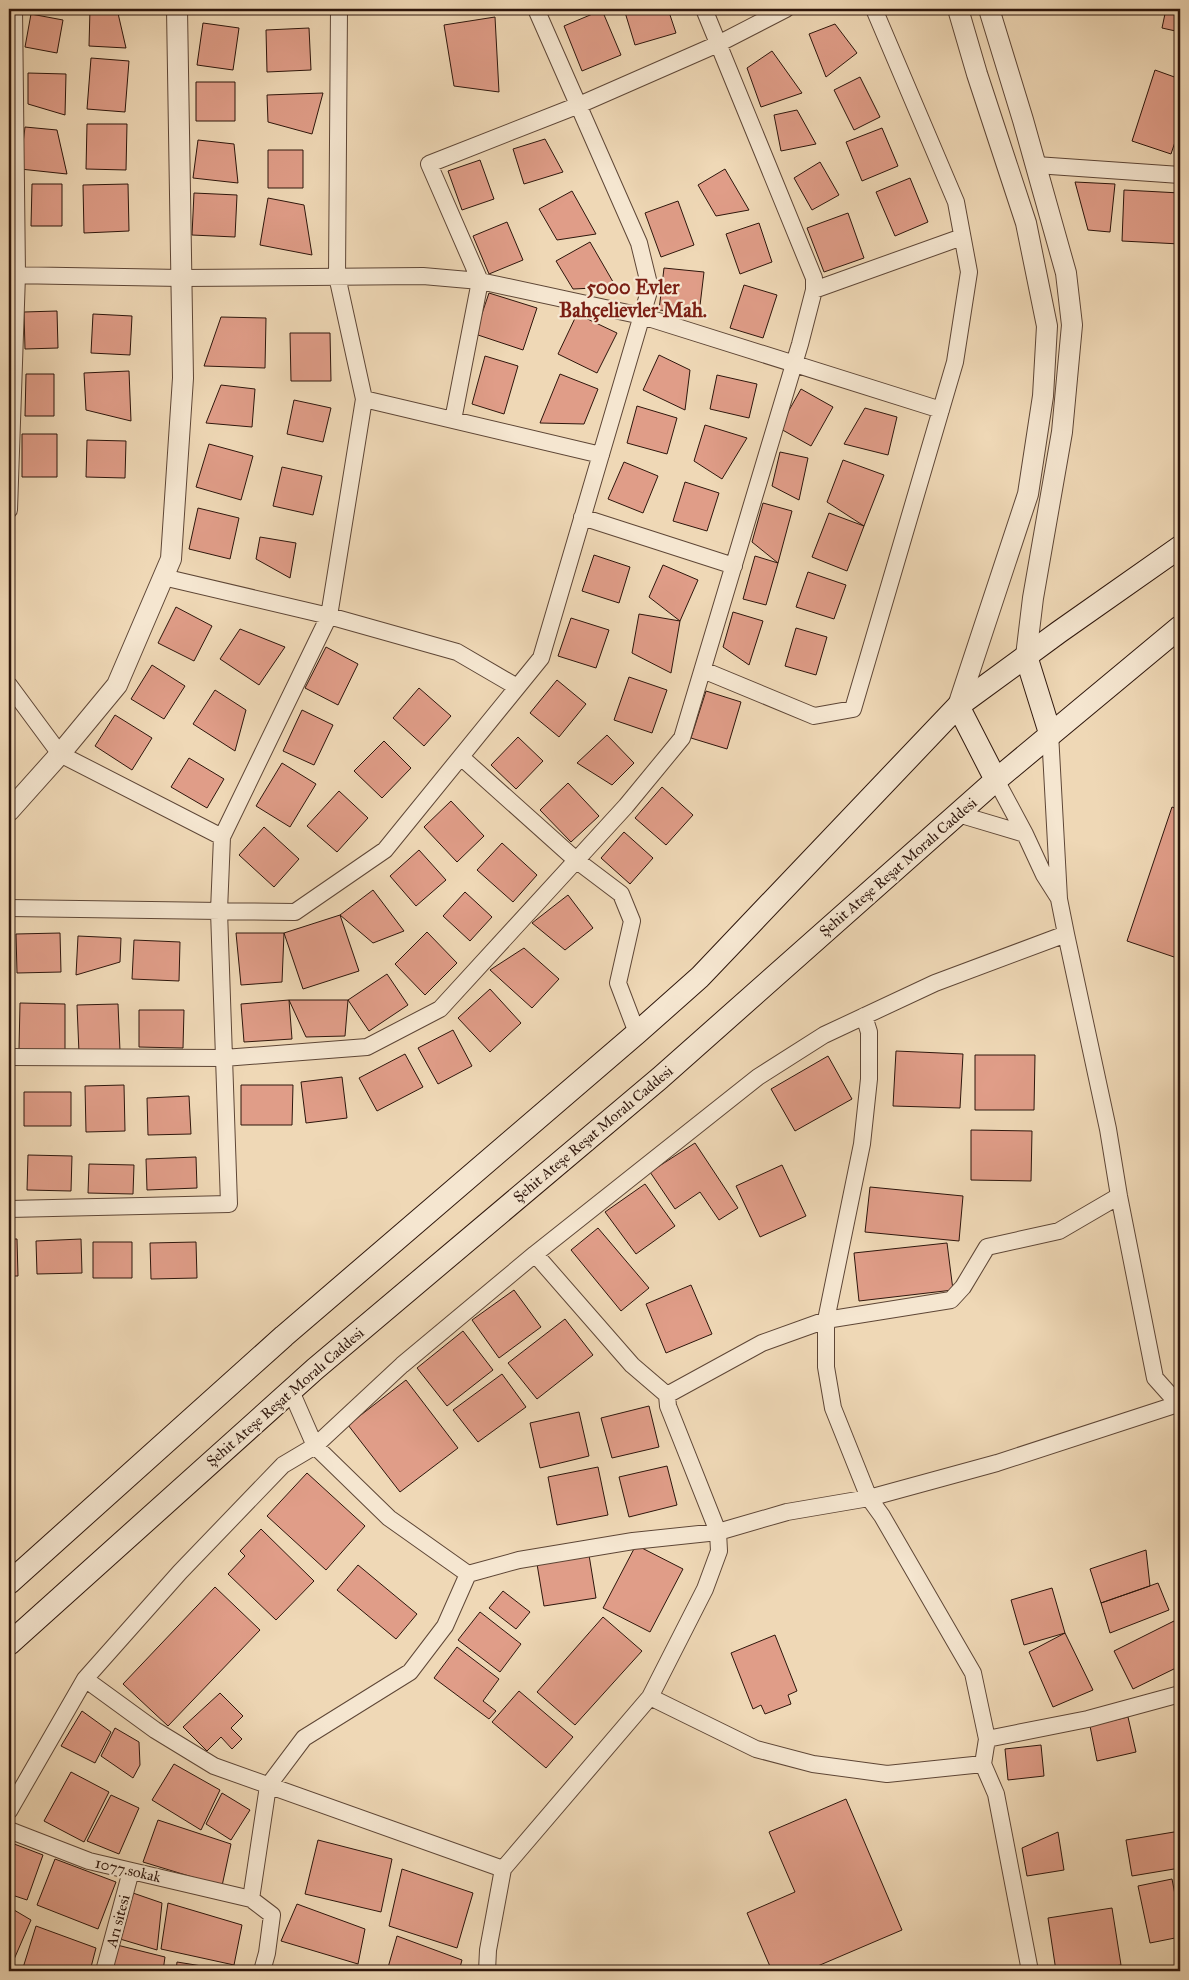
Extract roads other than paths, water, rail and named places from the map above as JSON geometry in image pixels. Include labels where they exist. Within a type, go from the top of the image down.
[{"type":"main road","points":[[9,1583],[284,1336],[700,977],[958,706],[1180,547]]},
{"type":"main road","name":"Şehit Ateşe Reşat Moralı Caddesi","points":[[9,1644],[291,1391],[660,1078],[1050,733],[1180,627]]},
{"type":"main road","points":[[1026,656],[1050,733]]},
{"type":"main road","points":[[958,706],[996,780]]},
{"type":"street","points":[[9,510],[13,275],[14,9]]},
{"type":"street","points":[[9,811],[60,754],[117,684],[171,559],[183,378],[177,9]]},
{"type":"street","points":[[9,1209],[229,1204],[219,911],[222,837],[329,616],[364,399],[337,276],[340,9]]},
{"type":"street","points":[[9,908],[295,912],[385,850],[541,658],[650,288],[639,242],[536,9]]},
{"type":"street","points":[[9,1057],[224,1058],[367,1047],[440,1009],[626,806],[682,738],[794,364],[814,290],[814,278],[704,9]]},
{"type":"street","points":[[453,420],[480,281],[429,164],[579,105],[718,44],[786,9]]},
{"type":"street","points":[[703,670],[814,716],[853,709],[955,362],[969,272],[956,202],[874,9]]},
{"type":"street","points":[[958,9],[977,74],[1026,223],[1047,326],[1043,396],[1028,494],[958,706]]},
{"type":"street","points":[[989,9],[1036,164],[1066,273],[1072,325],[1062,432],[1026,656]]},
{"type":"street","points":[[1036,164],[1180,175]]},
{"type":"street","points":[[814,290],[962,237]]},
{"type":"street","points":[[13,275],[181,278],[423,276],[480,281],[642,316],[941,410]]},
{"type":"street","points":[[364,399],[601,455]]},
{"type":"street","points":[[582,517],[734,566]]},
{"type":"street","points":[[163,577],[329,616],[457,652],[517,687]]},
{"type":"street","points":[[9,685],[60,754],[222,837]]},
{"type":"street","points":[[468,1574],[519,1560],[633,1541],[718,1532],[787,1512],[868,1498],[997,1462],[1179,1405],[1156,1378],[1119,1196],[1108,1129],[1059,899],[1050,733]]},
{"type":"street","points":[[461,757],[576,860],[621,894],[632,921],[618,983],[637,1033]]},
{"type":"street","points":[[996,780],[1025,834],[1044,875],[1059,899]]},
{"type":"street","points":[[958,814],[1025,834]]},
{"type":"street","points":[[9,1811],[85,1679],[180,1572],[283,1465],[315,1446],[402,1365],[535,1254],[758,1077],[824,1035],[935,982],[1066,934]]},
{"type":"street","points":[[864,1016],[869,1032],[869,1079],[862,1144],[826,1320],[826,1367],[833,1408],[868,1498],[882,1516],[973,1673],[987,1739],[983,1764],[996,1794],[1030,1971]]},
{"type":"street","points":[[667,1395],[762,1343],[826,1320],[951,1300],[963,1287],[987,1247],[1059,1232],[1119,1196]]},
{"type":"street","points":[[487,1971],[488,1950],[503,1869],[650,1697],[705,1589],[719,1551],[718,1532],[668,1406],[667,1395],[632,1365],[535,1254]]},
{"type":"street","points":[[291,1391],[315,1446],[389,1518],[468,1574]]},
{"type":"street","points":[[262,1971],[267,1953],[272,1915],[251,1899],[268,1786],[304,1738],[410,1672],[445,1626],[468,1574]]},
{"type":"street","points":[[85,1679],[155,1730],[214,1766],[503,1869]]},
{"type":"street","points":[[987,1739],[1088,1719],[1180,1694]]},
{"type":"street","points":[[650,1697],[756,1749],[813,1764],[887,1774],[983,1764]]},
{"type":"street","name":"1077.sokak","points":[[9,1830],[89,1861],[251,1899]]},
{"type":"street","name":"Arı sitesi","points":[[104,1971],[131,1871]]},
{"type":"district","name":"5000 Evler Bahçelievler Mah.","points":[[633,298]]}]
